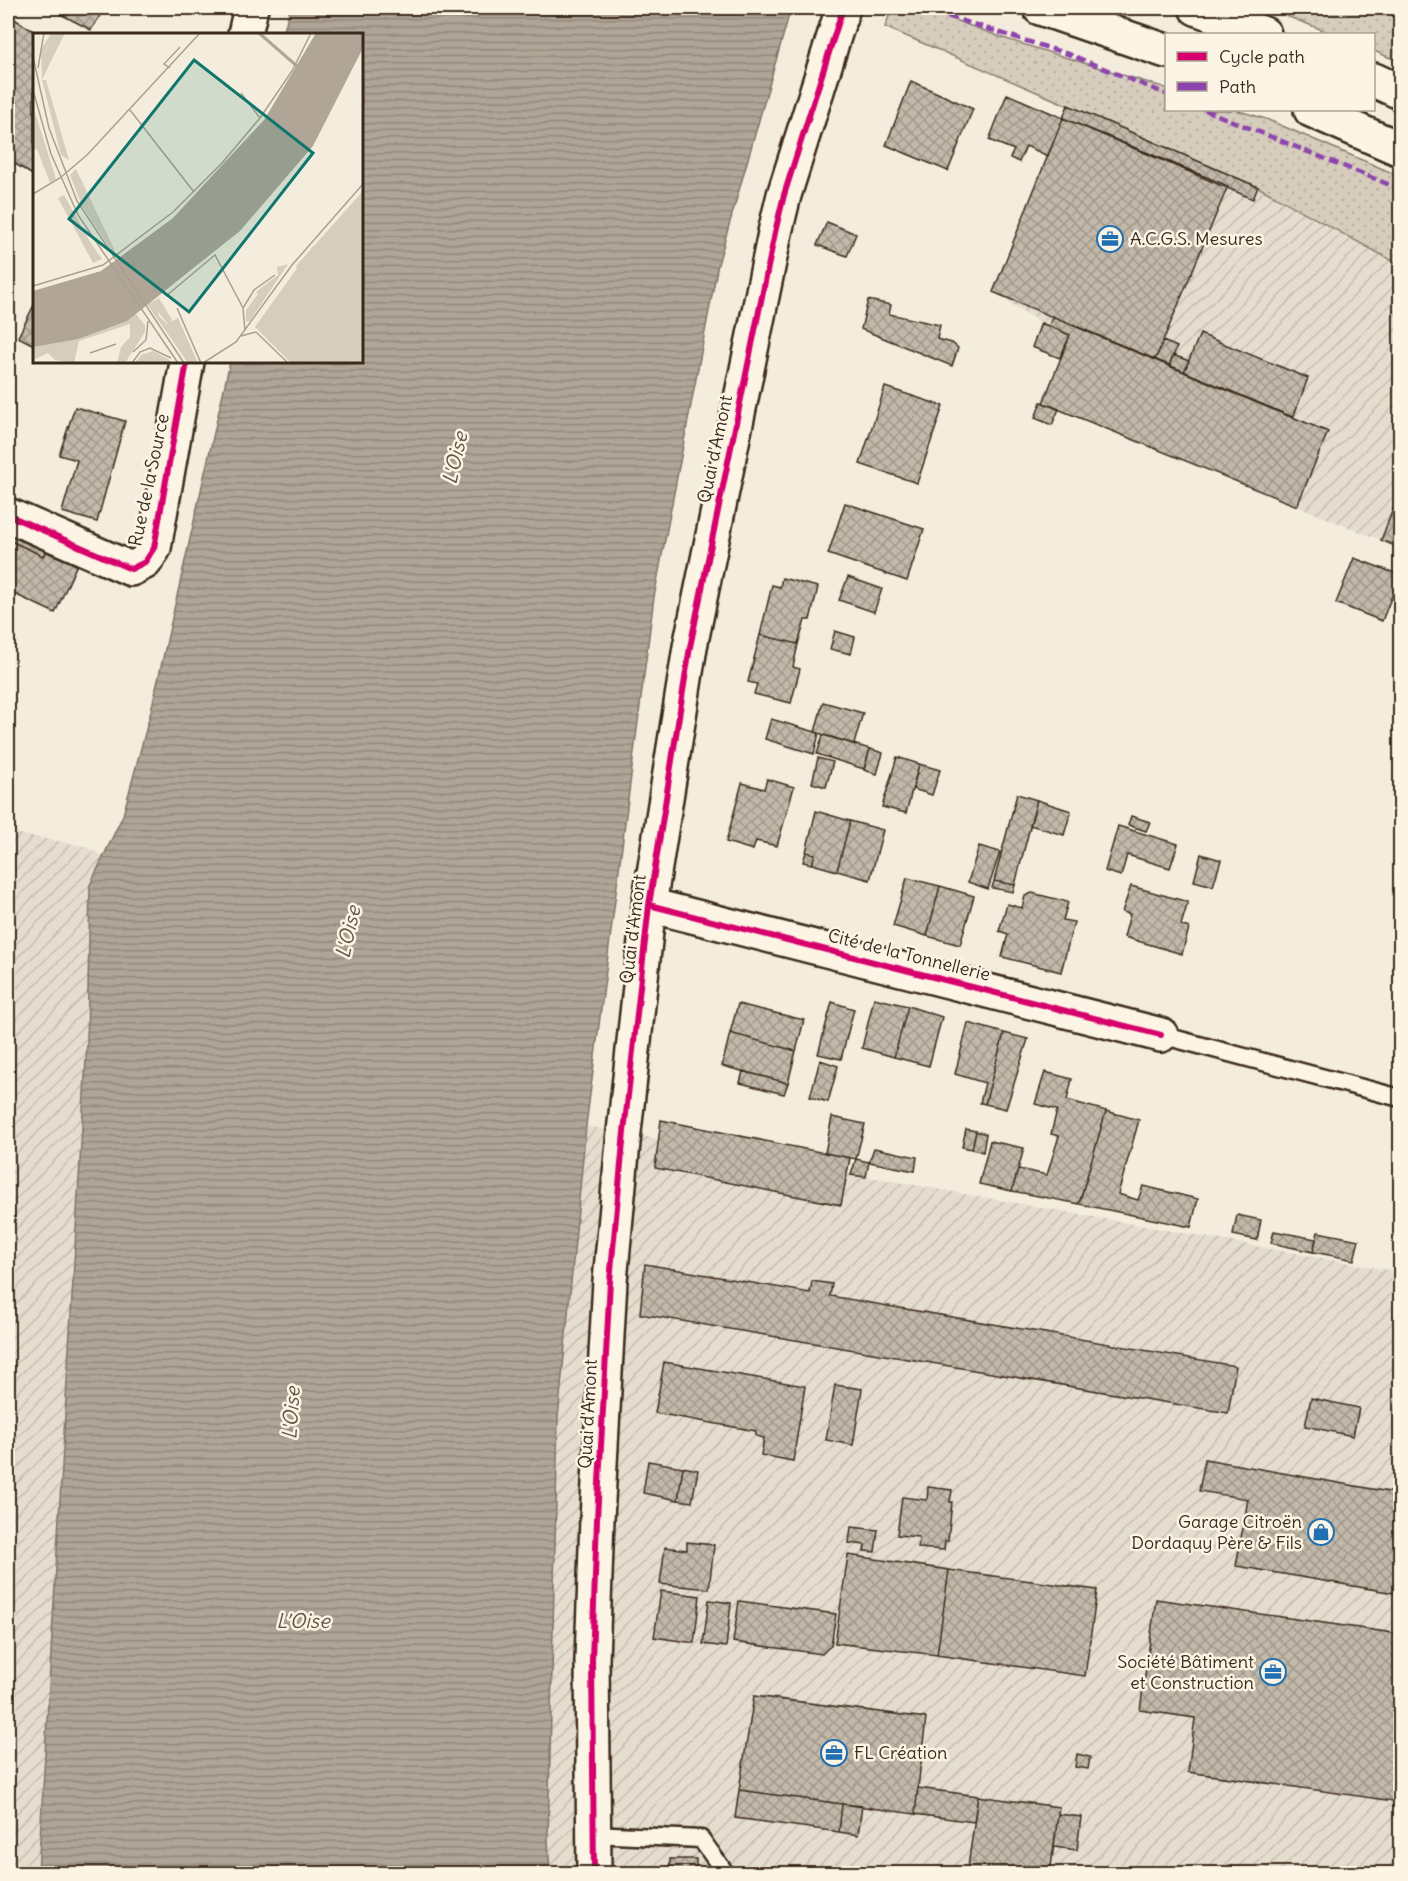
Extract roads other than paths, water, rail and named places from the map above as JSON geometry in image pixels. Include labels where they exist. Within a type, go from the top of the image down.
[{"type":"main road","points":[[245,33],[251,8]]},
{"type":"main road","name":"Quai d'Amont","points":[[594,1874],[592,1660],[610,1281],[649,905],[690,647],[776,228],[784,195],[843,8]]},
{"type":"main road","points":[[1040,8],[1165,50]]},
{"type":"main road","points":[[1196,8],[1261,33]]},
{"type":"main road","points":[[1375,80],[1401,92]]},
{"type":"main road","points":[[1313,111],[1401,149]]},
{"type":"main road","name":"Rue de la Source","points":[[8,515],[131,569],[145,562],[154,548],[187,363]]},
{"type":"main road","name":"Cité de la Tonnellerie","points":[[649,905],[1161,1035]]},
{"type":"lane","name":"Cité de la Tonnellerie","points":[[1161,1035],[1401,1098]]},
{"type":"lane","points":[[592,1834],[701,1839],[726,1874]]},
{"type":"water","points":[[290,8],[791,8],[718,264],[654,597],[586,1126],[558,1418],[548,1839],[550,1873],[38,1873],[87,1043],[90,885],[123,815],[151,711],[230,363],[363,363],[363,33],[283,33]]},
{"type":"place","name":"A.C.G.S. Mesures","points":[[1110,239]]},
{"type":"place","name":"Garage Citroën Dordaquy Père & Fils","points":[[1321,1532]]},
{"type":"place","name":"Société Bâtiment et Construction","points":[[1273,1672]]},
{"type":"place","name":"FL Création","points":[[834,1753]]},
{"type":"water label","name":"L'Oise","points":[[455,458]]},
{"type":"water label","name":"L'Oise","points":[[348,932]]},
{"type":"water label","name":"L'Oise","points":[[291,1413]]},
{"type":"water label","name":"L’Oise","points":[[303,1621]]}]
